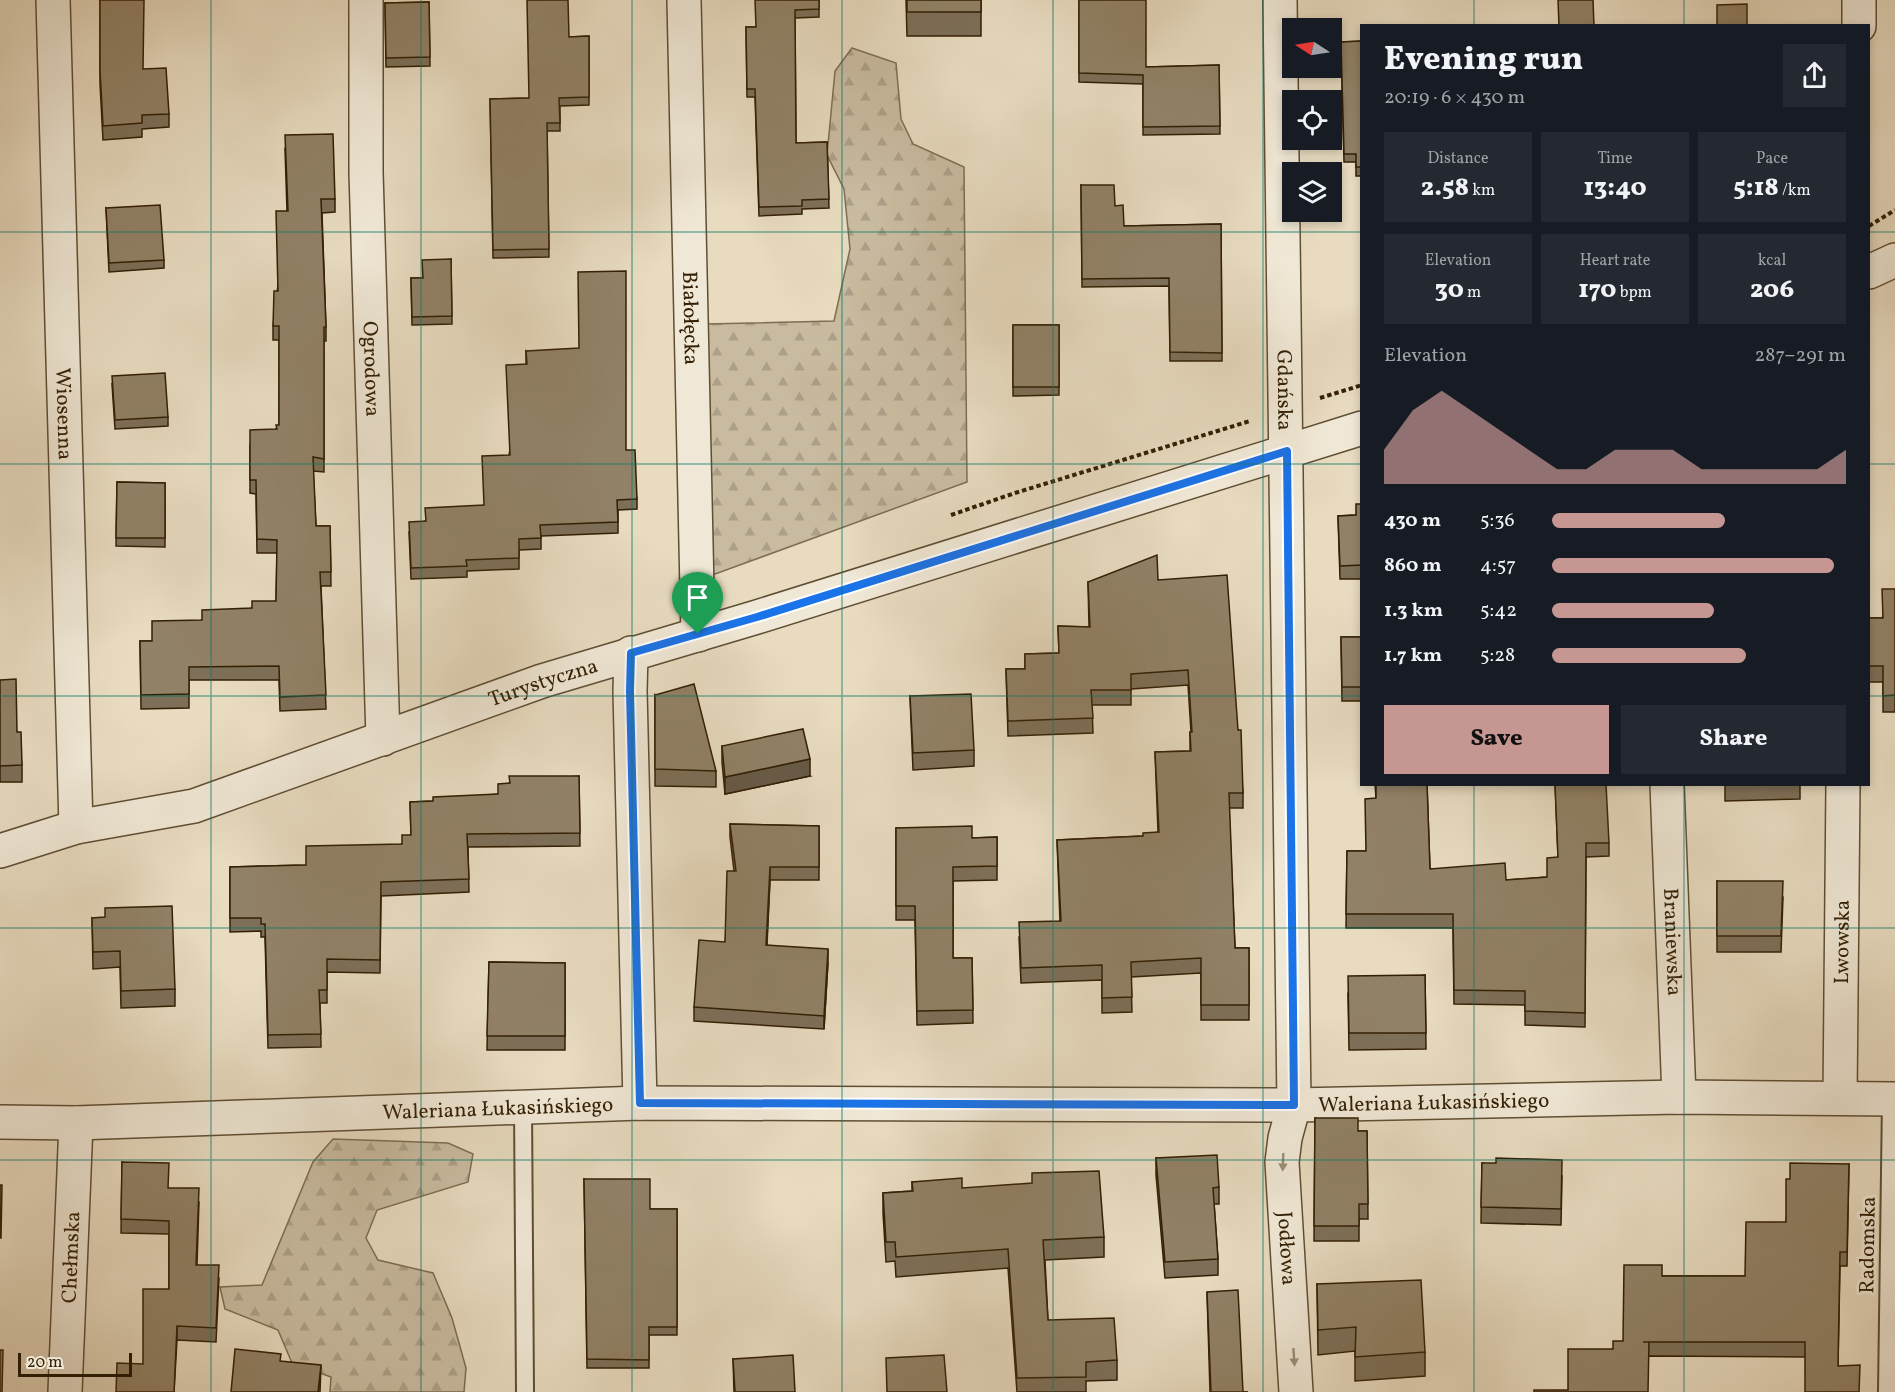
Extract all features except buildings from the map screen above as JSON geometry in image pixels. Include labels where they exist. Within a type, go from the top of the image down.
[{"type":"street","name":"Wiosenna","points":[[53,0],[76,827]]},
{"type":"street","name":"Ogrodowa","points":[[366,0],[366,172],[383,739]]},
{"type":"street","name":"Białołęcka","points":[[684,0],[698,634]]},
{"type":"street","name":"Gdańska","points":[[1280,0],[1294,1105]]},
{"type":"street","points":[[1859,0],[1859,24]]},
{"type":"street","points":[[1870,272],[1895,260]]},
{"type":"street","name":"Turystyczna","points":[[0,851],[76,827],[194,806],[542,681],[1360,429]]},
{"type":"street","points":[[631,653],[630,703],[640,1103]]},
{"type":"street","name":"Braniewska","points":[[1667,786],[1679,1097]]},
{"type":"street","name":"Lwowska","points":[[1840,1098],[1843,786]]},
{"type":"street","name":"Waleriana Łukasińskiego","points":[[0,1122],[76,1123],[640,1103],[1294,1105],[1679,1097],[1893,1099]]},
{"type":"street","name":"Jodłowa","points":[[1294,1105],[1285,1138],[1282,1162],[1296,1392]]},
{"type":"street","name":"Chełmska","points":[[64,1392],[76,1123]]},
{"type":"lane","name":"Radomska","points":[[1887,1392],[1893,1099]]},
{"type":"lane","points":[[523,1106],[525,1392]]},
{"type":"path","points":[[1870,225],[1895,210]]},
{"type":"green space","points":[[852,48],[896,63],[901,119],[913,144],[964,167],[967,482],[707,577],[706,324],[834,321],[850,249],[844,189],[827,155],[835,71]]},
{"type":"green space","points":[[333,1139],[448,1143],[473,1154],[468,1182],[377,1210],[366,1238],[378,1260],[433,1273],[452,1318],[466,1368],[464,1392],[330,1392],[331,1377],[292,1363],[278,1330],[225,1309],[220,1287],[262,1285],[313,1162]]},
{"type":"route","points":[[1287,451],[1294,1105],[640,1103],[631,653],[698,634],[1287,451]]}]
